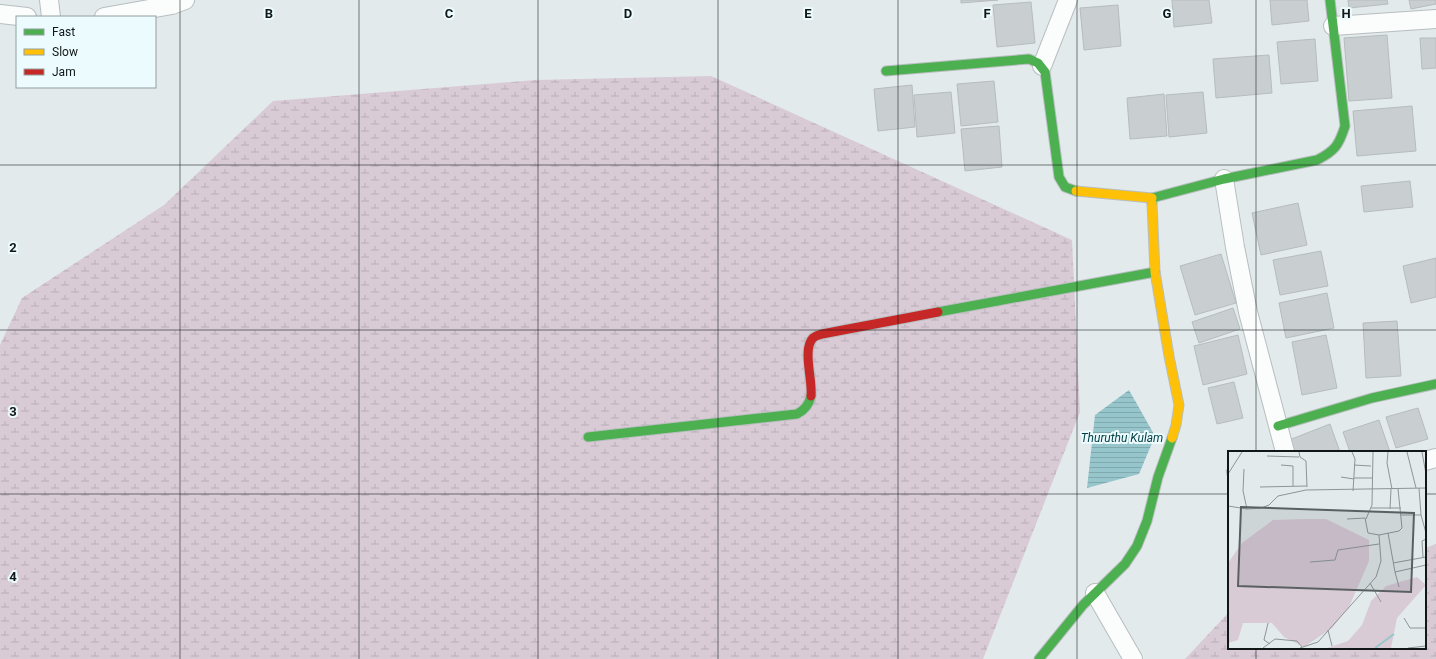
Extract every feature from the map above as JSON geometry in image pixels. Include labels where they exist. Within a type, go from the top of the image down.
[{"type":"street","points":[[49,0],[51,16]]},
{"type":"street","points":[[110,16],[172,5],[185,0]]},
{"type":"street","points":[[1042,66],[1068,0]]},
{"type":"street","points":[[886,71],[1029,59],[1037,61],[1045,72],[1061,184],[1066,189],[1076,191],[1152,198],[1224,179],[1317,160],[1331,153],[1340,141],[1344,126],[1330,0]]},
{"type":"street","points":[[0,14],[18,16]]},
{"type":"street","points":[[1334,26],[1436,19]]},
{"type":"street","points":[[1224,179],[1235,247],[1248,312],[1286,451]]},
{"type":"street","points":[[1039,659],[1061,630],[1083,605],[1125,564],[1137,546],[1147,521],[1158,477],[1176,426],[1179,405],[1155,272],[1152,198]]},
{"type":"street","points":[[588,437],[797,414],[805,409],[810,402],[812,393],[809,347],[813,339],[822,334],[1155,272]]},
{"type":"street","points":[[1278,426],[1372,398],[1436,384]]},
{"type":"street","points":[[1426,461],[1436,458]]},
{"type":"street","points":[[1095,594],[1133,659]]},
{"type":"green space","points":[[711,76],[1072,240],[1080,412],[983,659],[0,659],[0,345],[22,298],[164,205],[273,101],[535,80]]},
{"type":"green space","points":[[1436,544],[1436,659],[1185,659],[1228,613],[1228,649],[1426,649],[1426,548]]},
{"type":"water","name":"Thuruthu Kulam","points":[[1129,390],[1155,436],[1139,474],[1087,488],[1095,415]]},
{"type":"building","points":[[961,0],[998,0],[961,3]]},
{"type":"building","points":[[1172,0],[1209,0],[1212,23],[1174,27]]},
{"type":"building","points":[[1270,0],[1307,0],[1309,21],[1272,25]]},
{"type":"building","points":[[1348,0],[1387,0],[1388,4],[1349,8]]},
{"type":"building","points":[[1409,0],[1436,0],[1436,4],[1411,9]]},
{"type":"building","points":[[1031,2],[1035,43],[997,47],[993,5]]},
{"type":"building","points":[[1118,5],[1121,46],[1084,50],[1080,8]]},
{"type":"building","points":[[1387,35],[1392,98],[1349,101],[1344,38]]},
{"type":"building","points":[[1420,38],[1436,38],[1436,68],[1422,69]]},
{"type":"building","points":[[1315,39],[1318,81],[1281,84],[1277,42]]},
{"type":"building","points":[[1269,55],[1272,93],[1216,98],[1213,59]]},
{"type":"building","points":[[994,81],[998,122],[961,126],[957,84]]},
{"type":"building","points":[[912,85],[915,127],[878,131],[874,89]]},
{"type":"building","points":[[951,92],[955,133],[917,137],[914,95]]},
{"type":"building","points":[[1203,92],[1207,133],[1169,137],[1166,95]]},
{"type":"building","points":[[1164,94],[1167,136],[1130,139],[1127,98]]},
{"type":"building","points":[[1412,106],[1416,151],[1357,156],[1353,111]]},
{"type":"building","points":[[999,126],[1002,167],[965,171],[961,129]]},
{"type":"building","points":[[1410,181],[1413,207],[1364,212],[1361,186]]},
{"type":"building","points":[[1298,203],[1307,245],[1261,255],[1252,213]]},
{"type":"building","points":[[1321,251],[1328,286],[1280,295],[1273,260]]},
{"type":"building","points":[[1221,254],[1236,303],[1195,315],[1180,266]]},
{"type":"building","points":[[1436,258],[1436,297],[1411,303],[1403,266]]},
{"type":"building","points":[[1327,293],[1334,328],[1286,338],[1279,303]]},
{"type":"building","points":[[1233,308],[1240,329],[1199,343],[1192,322]]},
{"type":"building","points":[[1397,321],[1401,376],[1366,378],[1363,323]]},
{"type":"building","points":[[1238,335],[1247,374],[1203,385],[1194,346]]},
{"type":"building","points":[[1326,335],[1337,388],[1302,395],[1292,342]]},
{"type":"building","points":[[1234,382],[1243,418],[1217,424],[1208,388]]},
{"type":"building","points":[[1418,408],[1428,439],[1396,448],[1386,417]]},
{"type":"building","points":[[1379,420],[1390,451],[1350,451],[1343,432]]},
{"type":"building","points":[[1330,424],[1340,451],[1293,451],[1289,440]]},
{"type":"traffic: fast","points":[[1152,203],[1152,198],[1224,179],[1317,160],[1328,154],[1336,147],[1345,126],[1330,0]]},
{"type":"traffic: fast","points":[[886,71],[1029,59],[1038,63],[1045,72],[1059,177],[1065,187],[1076,191]]},
{"type":"traffic: fast","points":[[938,312],[1155,272]]},
{"type":"traffic: fast","points":[[1278,426],[1372,398],[1436,384]]},
{"type":"traffic: fast","points":[[588,437],[797,414],[806,407],[811,396]]},
{"type":"traffic: fast","points":[[1039,659],[1083,605],[1125,564],[1137,546],[1147,521],[1158,477],[1172,438]]},
{"type":"traffic: slow","points":[[1076,191],[1152,198]]},
{"type":"traffic: slow","points":[[1152,203],[1155,272],[1179,405],[1176,425],[1172,438]]},
{"type":"traffic: jam","points":[[811,396],[808,350],[814,337],[822,334],[938,312]]}]
